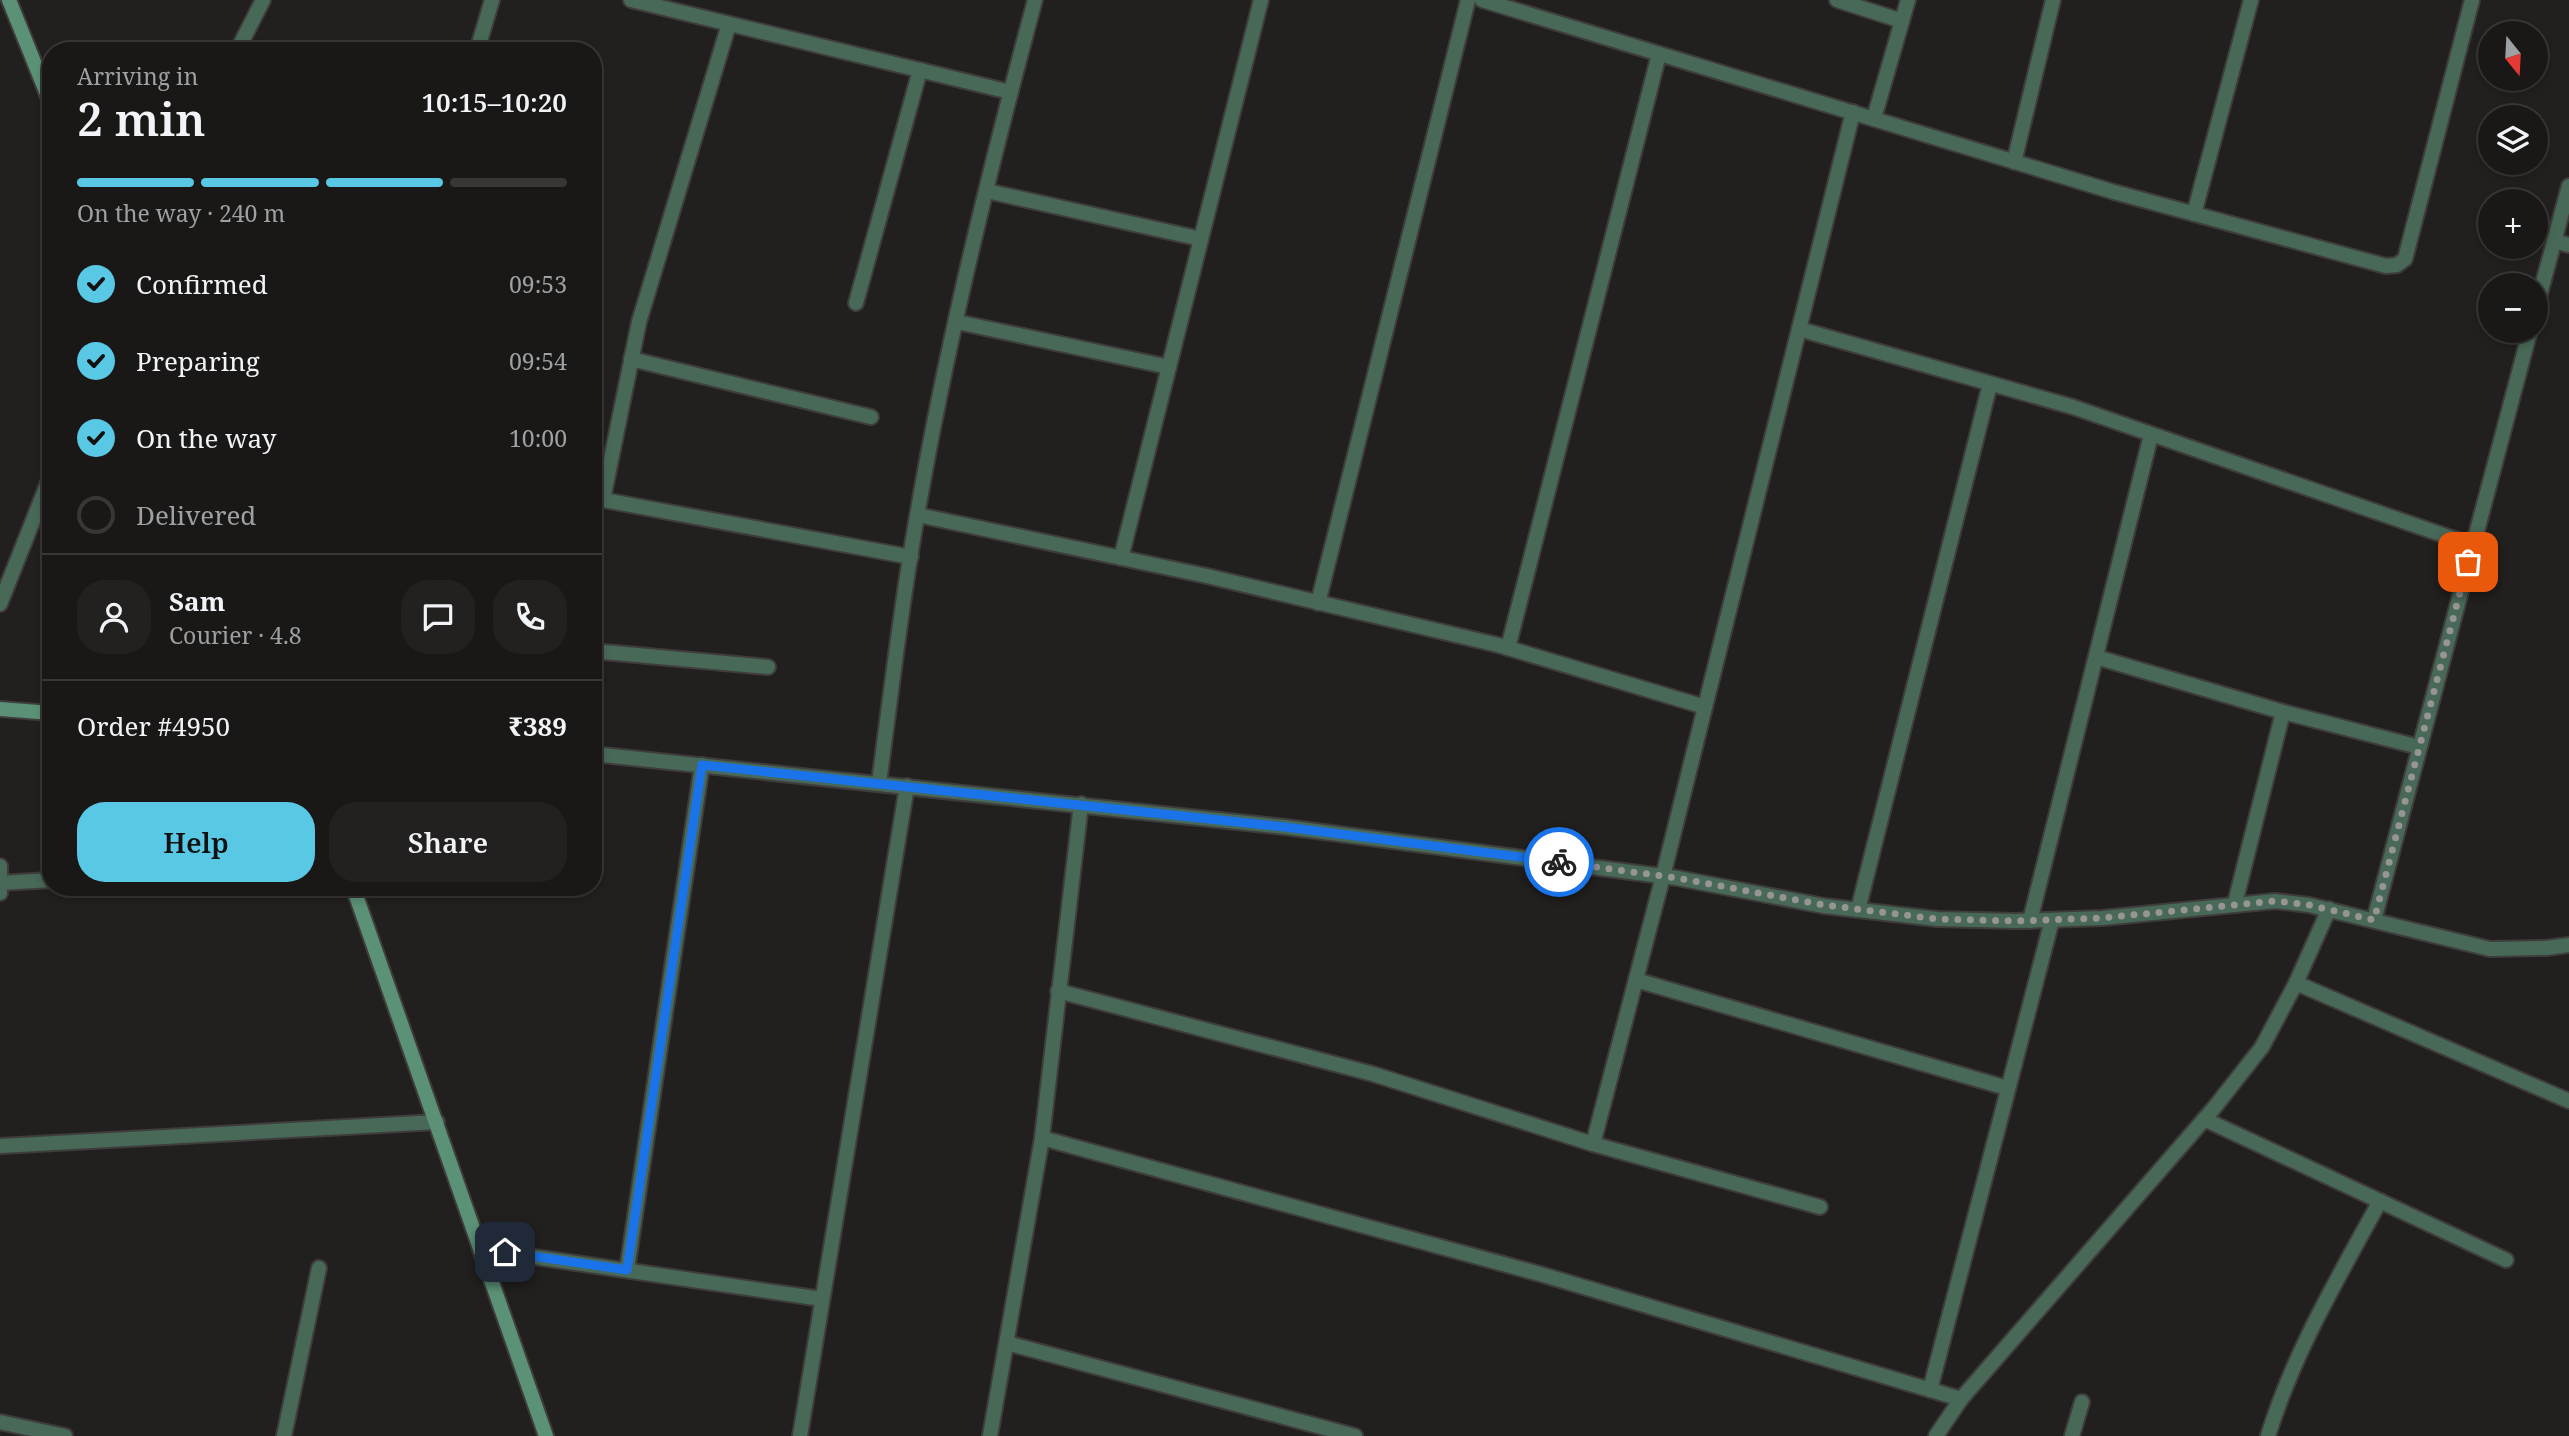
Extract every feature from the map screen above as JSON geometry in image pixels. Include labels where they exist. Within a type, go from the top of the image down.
[{"type":"main road","points":[[9,0],[42,82]]},
{"type":"main road","points":[[0,709],[42,712]]},
{"type":"main road","points":[[356,896],[545,1436]]},
{"type":"street","points":[[242,42],[263,0]]},
{"type":"street","points":[[480,42],[492,0]]},
{"type":"street","points":[[631,0],[1010,92]]},
{"type":"street","points":[[879,783],[918,515],[957,322],[1010,92],[1035,0]]},
{"type":"street","points":[[1121,558],[1261,0]]},
{"type":"street","points":[[1318,603],[1468,0]]},
{"type":"street","points":[[1482,0],[2014,162],[2386,266],[2397,265],[2405,259],[2472,0]]},
{"type":"street","points":[[1837,0],[1902,21]]},
{"type":"street","points":[[1874,118],[1908,0]]},
{"type":"street","points":[[2014,162],[2053,0]]},
{"type":"street","points":[[2194,214],[2251,0]]},
{"type":"street","points":[[602,482],[639,322],[729,24]]},
{"type":"street","points":[[1508,648],[1659,54]]},
{"type":"street","points":[[856,303],[920,70]]},
{"type":"street","points":[[1593,1144],[1663,876],[1853,112]]},
{"type":"street","points":[[2546,273],[2569,186]]},
{"type":"street","points":[[987,191],[1201,239]]},
{"type":"street","points":[[2554,241],[2569,245]]},
{"type":"street","points":[[957,322],[1169,367]]},
{"type":"street","points":[[1799,329],[2073,407],[2472,545]]},
{"type":"street","points":[[2374,920],[2527,343]]},
{"type":"street","points":[[632,359],[871,417]]},
{"type":"street","points":[[1858,910],[1990,384]]},
{"type":"street","points":[[2030,921],[2151,435]]},
{"type":"street","points":[[0,604],[42,498]]},
{"type":"street","points":[[602,499],[911,557]]},
{"type":"street","points":[[918,515],[1121,558],[1508,648],[1705,707]]},
{"type":"street","points":[[602,652],[768,667]]},
{"type":"street","points":[[2096,657],[2283,712],[2419,747]]},
{"type":"street","points":[[2235,903],[2283,712]]},
{"type":"street","points":[[602,755],[1285,827],[1663,876],[1858,910],[1937,919],[2030,921],[2102,918],[2275,901],[2329,909],[2490,949],[2569,945]]},
{"type":"street","points":[[627,1270],[702,765]]},
{"type":"street","points":[[800,1436],[907,786]]},
{"type":"street","points":[[990,1436],[1042,1138],[1081,804]]},
{"type":"street","points":[[0,866],[0,893]]},
{"type":"street","points":[[0,883],[42,881]]},
{"type":"street","points":[[1936,1436],[1961,1399],[2204,1119],[2262,1047],[2296,983],[2329,909]]},
{"type":"street","points":[[1930,1390],[2052,920]]},
{"type":"street","points":[[1636,980],[2007,1088]]},
{"type":"street","points":[[2296,983],[2569,1101]]},
{"type":"street","points":[[1058,991],[1373,1074],[1593,1144],[1820,1207]]},
{"type":"street","points":[[2204,1119],[2506,1260]]},
{"type":"street","points":[[0,1146],[437,1122]]},
{"type":"street","points":[[1042,1138],[1540,1274],[1961,1399]]},
{"type":"street","points":[[2268,1436],[2281,1393],[2306,1336],[2380,1201]]},
{"type":"street","points":[[480,1249],[822,1299]]},
{"type":"street","points":[[284,1436],[319,1268]]},
{"type":"street","points":[[1007,1343],[1356,1436]]},
{"type":"street","points":[[2072,1436],[2082,1402]]},
{"type":"street","points":[[0,1422],[65,1436]]},
{"type":"way so far","points":[[1559,862],[1677,878],[1824,905],[1937,919],[2016,921],[2102,918],[2275,901],[2309,905],[2374,920],[2468,562]]},
{"type":"route","points":[[505,1252],[627,1270],[702,765],[1285,827],[1559,862]]}]
